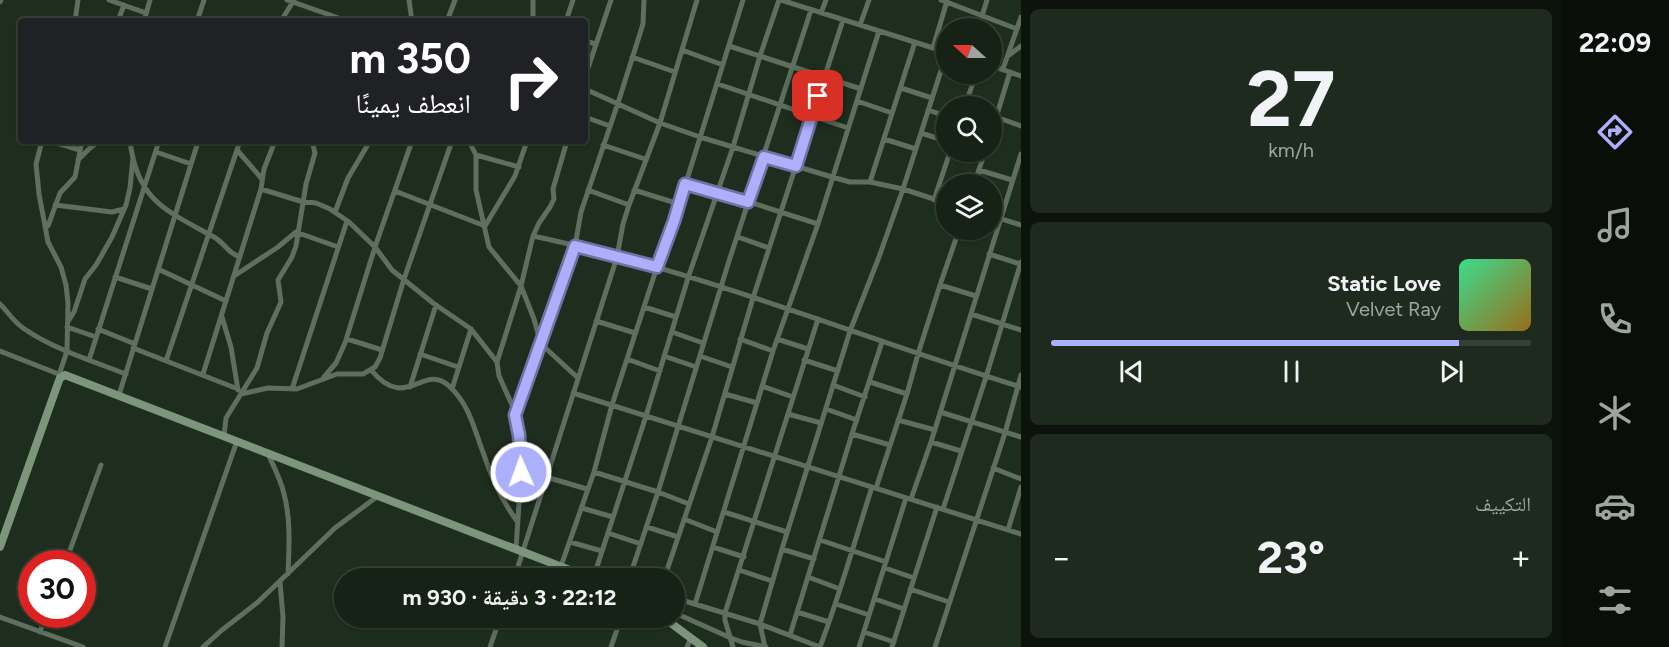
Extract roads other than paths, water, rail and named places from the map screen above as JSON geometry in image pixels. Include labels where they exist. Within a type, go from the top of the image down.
[{"type":"street","points":[[75,18],[78,0]]},
{"type":"street","points":[[109,0],[147,13]]},
{"type":"street","points":[[145,18],[150,0]]},
{"type":"street","points":[[198,18],[204,0]]},
{"type":"street","points":[[284,18],[290,0],[339,18]]},
{"type":"street","points":[[409,0],[412,18]]},
{"type":"street","points":[[448,18],[455,0]]},
{"type":"street","points":[[533,0],[533,18]]},
{"type":"street","points":[[567,18],[573,0]]},
{"type":"street","points":[[588,68],[611,0]]},
{"type":"street","points":[[515,415],[575,246],[581,212],[643,24],[644,0]]},
{"type":"street","points":[[516,568],[520,550],[617,257],[629,205],[660,123],[697,0]]},
{"type":"street","points":[[561,566],[594,472],[612,405],[718,84],[743,0]]},
{"type":"street","points":[[597,568],[688,278],[780,0],[936,49]]},
{"type":"street","points":[[821,13],[826,0]]},
{"type":"street","points":[[860,25],[869,0]]},
{"type":"street","points":[[982,16],[987,0]]},
{"type":"street","points":[[933,48],[945,1],[1017,29]]},
{"type":"street","points":[[119,18],[124,5]]},
{"type":"street","points":[[633,568],[811,10]]},
{"type":"street","points":[[1021,16],[1003,69],[1021,76]]},
{"type":"street","points":[[668,568],[712,437],[740,339],[843,20]]},
{"type":"street","points":[[695,604],[773,351],[818,224],[879,31]]},
{"type":"street","points":[[588,42],[596,44]]},
{"type":"street","points":[[870,182],[915,42]]},
{"type":"street","points":[[729,46],[861,89]]},
{"type":"street","points":[[1007,56],[1021,46]]},
{"type":"street","points":[[682,50],[723,65]]},
{"type":"street","points":[[632,57],[675,72]]},
{"type":"street","points":[[1002,98],[1010,72]]},
{"type":"street","points":[[718,84],[848,128]]},
{"type":"street","points":[[685,617],[731,638],[766,647],[760,624],[772,581],[850,331],[903,189],[936,84]]},
{"type":"street","points":[[901,88],[932,98]]},
{"type":"street","points":[[588,90],[660,123],[700,137],[850,182],[870,182],[903,189],[934,200],[947,162]]},
{"type":"street","points":[[857,101],[892,113]]},
{"type":"street","points":[[928,110],[936,113]]},
{"type":"street","points":[[588,118],[610,126]]},
{"type":"street","points":[[1002,119],[1021,126]]},
{"type":"street","points":[[921,133],[936,138]]},
{"type":"street","points":[[884,139],[916,149]]},
{"type":"street","points":[[0,547],[61,375],[67,351],[69,309],[66,285],[59,263],[48,242],[39,194],[36,168],[41,144]]},
{"type":"street","points":[[60,144],[80,150]]},
{"type":"street","points":[[47,232],[61,190],[75,177],[81,144]]},
{"type":"street","points":[[77,161],[95,144]]},
{"type":"street","points":[[131,144],[137,172],[145,189],[155,201],[175,216],[218,240],[229,252],[240,258]]},
{"type":"street","points":[[89,360],[158,144]]},
{"type":"street","points":[[119,395],[195,144]]},
{"type":"street","points":[[166,361],[239,144]]},
{"type":"street","points":[[203,374],[261,189],[264,169],[274,144]]},
{"type":"street","points":[[224,436],[226,418],[239,393],[257,368],[267,333],[281,302],[278,280],[292,257],[299,232],[306,184],[315,153],[313,144]]},
{"type":"street","points":[[335,212],[350,173],[368,144]]},
{"type":"street","points":[[321,380],[336,363],[347,339],[411,144]]},
{"type":"street","points":[[98,329],[166,361],[203,374],[239,393],[268,388],[303,387],[337,374],[359,375],[371,369],[377,363],[382,350],[451,144]]},
{"type":"street","points":[[470,144],[476,155],[476,190],[489,247],[521,286],[541,344],[578,378]]},
{"type":"street","points":[[485,226],[513,180],[526,144]]},
{"type":"street","points":[[520,550],[517,521],[519,435],[515,415],[499,376],[497,362],[521,286],[533,236],[554,199],[554,189],[565,144]]},
{"type":"street","points":[[603,145],[645,159]]},
{"type":"street","points":[[237,150],[262,179]]},
{"type":"street","points":[[156,152],[191,164]]},
{"type":"street","points":[[1002,212],[1019,166],[1021,154]]},
{"type":"street","points":[[476,155],[519,167]]},
{"type":"street","points":[[67,324],[86,279],[111,240],[124,209],[130,188],[133,157]]},
{"type":"street","points":[[978,174],[982,162]]},
{"type":"street","points":[[980,170],[1012,180]]},
{"type":"street","points":[[685,184],[718,192],[818,224]]},
{"type":"street","points":[[261,189],[316,203],[335,212],[375,248],[392,270],[471,329],[497,362]]},
{"type":"street","points":[[395,190],[485,226]]},
{"type":"street","points":[[588,190],[629,205]]},
{"type":"street","points":[[634,190],[679,204]]},
{"type":"street","points":[[55,205],[112,212],[124,209]]},
{"type":"street","points":[[1002,220],[1021,225]]},
{"type":"street","points":[[292,389],[347,221]]},
{"type":"street","points":[[234,276],[278,247],[295,232],[338,247]]},
{"type":"street","points":[[533,236],[657,267],[1019,386]]},
{"type":"street","points":[[738,237],[769,248]]},
{"type":"street","points":[[685,601],[760,624],[820,647],[851,551],[907,394],[956,240]]},
{"type":"street","points":[[859,647],[909,498],[935,430],[993,240]]},
{"type":"street","points":[[864,632],[893,644],[910,589],[986,377],[1021,263],[989,254]]},
{"type":"street","points":[[158,269],[226,301]]},
{"type":"street","points":[[115,277],[152,289]]},
{"type":"street","points":[[940,285],[976,296]]},
{"type":"street","points":[[0,304],[22,327],[46,341],[126,375]]},
{"type":"street","points":[[410,387],[436,305]]},
{"type":"street","points":[[644,307],[676,317]]},
{"type":"street","points":[[971,314],[1021,330]]},
{"type":"street","points":[[221,315],[231,347],[239,393]]},
{"type":"street","points":[[733,647],[724,620],[725,613],[818,319]]},
{"type":"street","points":[[596,321],[635,333]]},
{"type":"street","points":[[67,324],[96,337]]},
{"type":"street","points":[[452,389],[471,329]]},
{"type":"street","points":[[672,332],[703,343]]},
{"type":"street","points":[[347,339],[382,350]]},
{"type":"street","points":[[740,339],[773,351]]},
{"type":"street","points":[[777,339],[808,349]]},
{"type":"street","points":[[790,635],[882,342]]},
{"type":"street","points":[[0,351],[61,375],[68,375],[566,568]]},
{"type":"street","points":[[420,354],[458,367]]},
{"type":"street","points":[[664,356],[696,367]]},
{"type":"street","points":[[700,356],[732,367]]},
{"type":"street","points":[[627,359],[660,370]]},
{"type":"street","points":[[804,360],[838,371]]},
{"type":"street","points":[[371,369],[390,386],[410,387],[428,379],[434,379],[447,384],[452,389],[460,398],[474,424],[492,477],[517,521]]},
{"type":"street","points":[[935,647],[1005,433],[1021,375]]},
{"type":"street","points":[[870,382],[907,394]]},
{"type":"street","points":[[833,385],[865,397]]},
{"type":"street","points":[[762,386],[792,397]]},
{"type":"street","points":[[573,393],[1021,534]]},
{"type":"street","points":[[725,394],[757,403]]},
{"type":"street","points":[[826,410],[857,420]]},
{"type":"street","points":[[940,412],[1021,437]]},
{"type":"street","points":[[788,414],[821,423]]},
{"type":"street","points":[[898,420],[935,430]]},
{"type":"street","points":[[852,434],[890,445]]},
{"type":"street","points":[[165,647],[237,441]]},
{"type":"street","points":[[931,442],[961,451]]},
{"type":"street","points":[[268,453],[280,481],[286,507],[290,546],[288,574]]},
{"type":"street","points":[[70,550],[100,465]]},
{"type":"street","points":[[993,468],[1021,478]]},
{"type":"street","points":[[594,472],[689,504]]},
{"type":"street","points":[[546,477],[587,489]]},
{"type":"street","points":[[1008,530],[1021,487]]},
{"type":"street","points":[[203,647],[280,582],[335,528],[378,496]]},
{"type":"street","points":[[582,508],[613,517]]},
{"type":"street","points":[[724,512],[787,532]]},
{"type":"street","points":[[684,519],[717,532]]},
{"type":"street","points":[[647,527],[678,537]]},
{"type":"street","points":[[608,533],[641,544]]},
{"type":"street","points":[[820,540],[914,578]]},
{"type":"street","points":[[570,542],[602,551]]},
{"type":"street","points":[[712,547],[744,557]]},
{"type":"street","points":[[782,549],[814,559]]},
{"type":"street","points":[[739,570],[772,581]]},
{"type":"street","points":[[808,577],[840,589]]},
{"type":"street","points":[[280,582],[282,647]]},
{"type":"street","points":[[910,589],[949,602]]},
{"type":"street","points":[[874,599],[904,609]]},
{"type":"street","points":[[836,603],[869,615]]},
{"type":"street","points":[[798,612],[829,622]]},
{"type":"street","points":[[0,617],[81,647]]},
{"type":"street","points":[[40,632],[41,628]]},
{"type":"street","points":[[490,647],[497,628]]},
{"type":"street","points":[[611,647],[618,628]]},
{"type":"street","points":[[678,628],[703,647]]},
{"type":"street","points":[[687,647],[691,638]]}]
